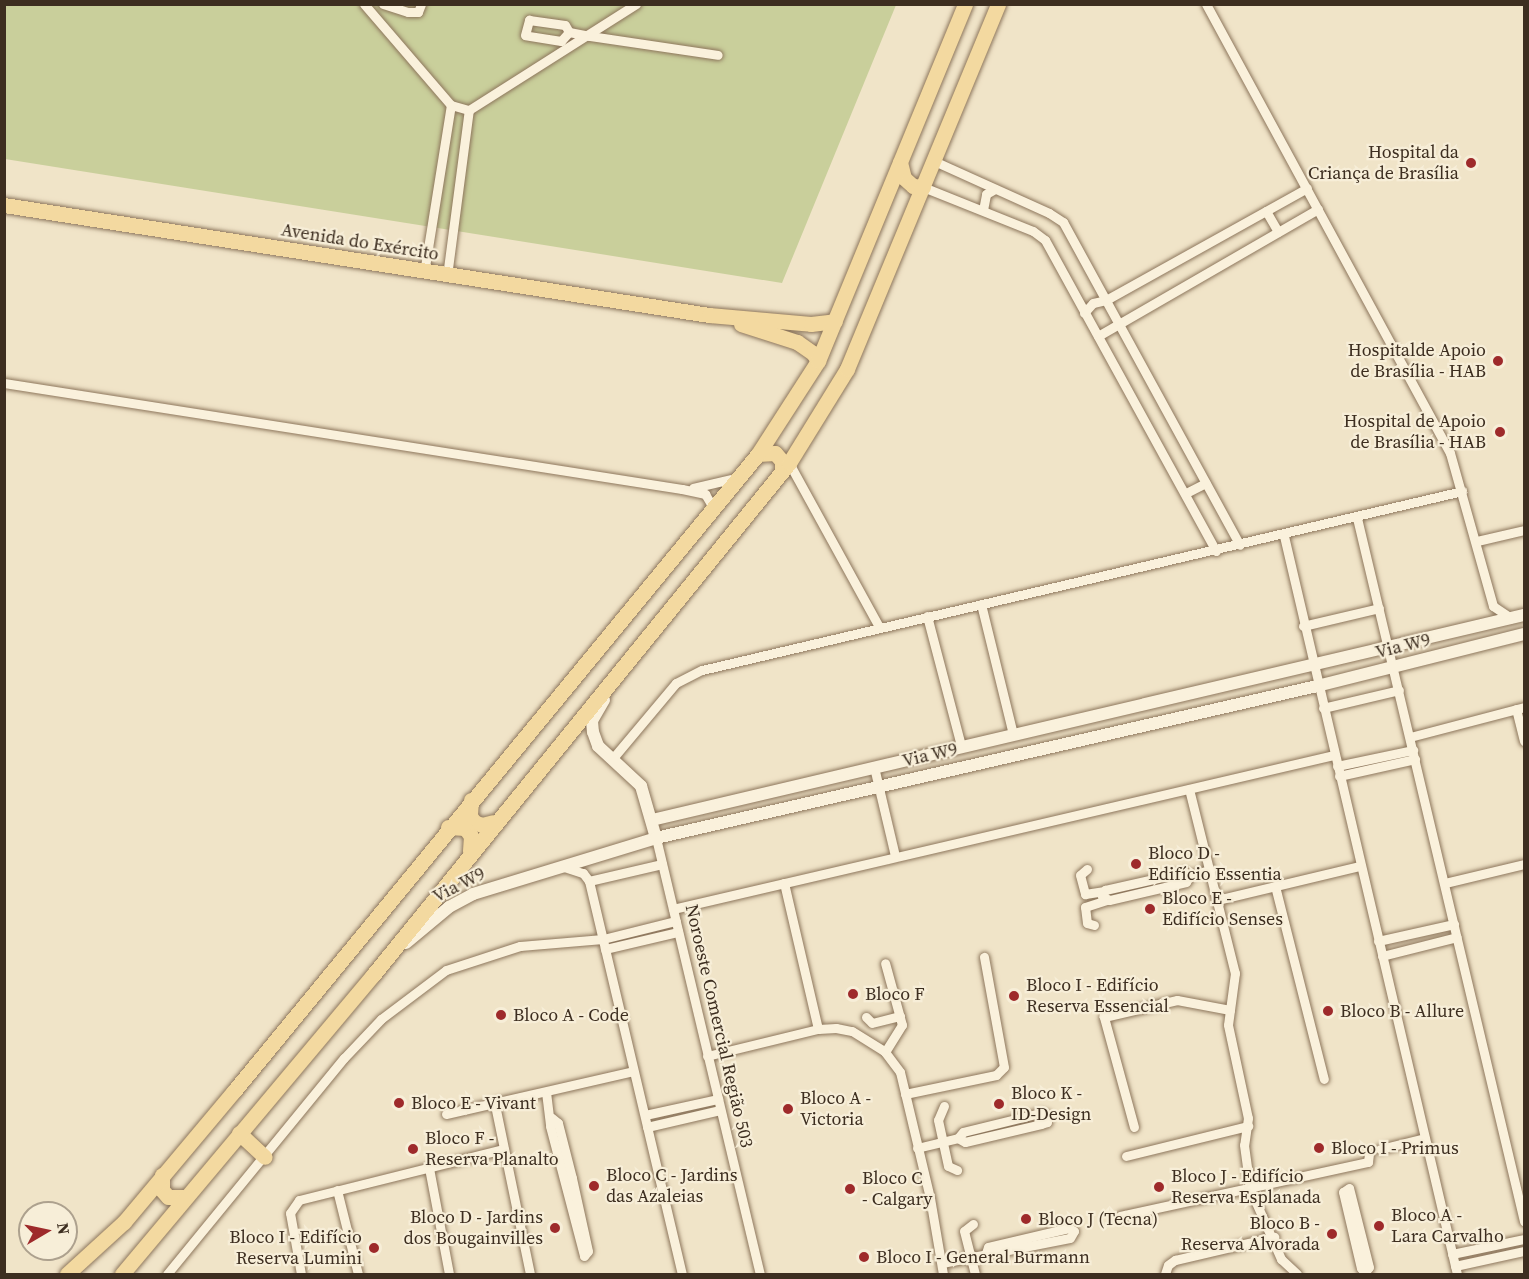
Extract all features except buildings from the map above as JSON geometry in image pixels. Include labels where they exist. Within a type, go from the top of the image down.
[{"type":"main road","points":[[67,1275],[124,1222],[758,454],[818,361],[965,4]]},
{"type":"main road","points":[[122,1275],[184,1197],[373,975],[493,822],[786,467],[847,369],[998,4]]},
{"type":"main road","points":[[900,162],[904,178],[913,186],[923,187]]},
{"type":"main road","points":[[888,194],[906,192],[912,196],[915,207]]},
{"type":"main road","name":"Avenida do Exército","points":[[4,205],[424,273],[709,315],[811,324],[835,321]]},
{"type":"main road","name":"Avenida do Exército","points":[[709,315],[796,342],[813,353],[818,361]]},
{"type":"main road","points":[[758,454],[775,453],[786,467]]},
{"type":"main road","points":[[471,800],[470,816],[474,822],[482,825],[493,822]]},
{"type":"main road","points":[[448,827],[465,828],[471,836],[470,851]]},
{"type":"main road","points":[[239,1132],[265,1157]]},
{"type":"main road","points":[[162,1176],[162,1190],[168,1197],[184,1197]]},
{"type":"street","points":[[364,4],[451,105],[469,110],[590,36],[636,4]]},
{"type":"street","points":[[383,4],[408,12],[418,12],[421,4]]},
{"type":"street","points":[[1206,4],[1450,453],[1477,541],[1493,606],[1483,625]]},
{"type":"street","points":[[568,32],[718,55]]},
{"type":"street","points":[[424,273],[451,105]]},
{"type":"street","points":[[447,276],[469,110]]},
{"type":"street","points":[[934,160],[1057,216],[1119,322],[1240,545]]},
{"type":"street","points":[[923,187],[983,210],[1046,240],[1216,551]]},
{"type":"street","points":[[1084,313],[1093,303],[1106,300],[1307,188]]},
{"type":"street","points":[[983,210],[986,194],[995,189]]},
{"type":"street","points":[[1098,336],[1318,209]]},
{"type":"street","points":[[1266,211],[1278,232]]},
{"type":"street","points":[[4,384],[682,489],[705,494],[711,504],[710,511]]},
{"type":"street","points":[[786,467],[879,627]]},
{"type":"street","points":[[682,489],[713,486],[739,476]]},
{"type":"street","points":[[1185,493],[1206,483]]},
{"type":"street","points":[[613,758],[676,682],[689,674],[879,627],[1284,536],[1462,491]]},
{"type":"street","points":[[1357,518],[1524,1221]]},
{"type":"street","points":[[1477,541],[1524,530]]},
{"type":"street","points":[[1284,536],[1317,686],[1456,1270],[1524,1251]]},
{"type":"street","points":[[981,604],[1012,734]]},
{"type":"street","points":[[1493,606],[1511,618]]},
{"type":"street","points":[[1303,626],[1379,608]]},
{"type":"street","name":"Via W9","points":[[652,820],[1524,615]]},
{"type":"street","points":[[927,616],[961,746]]},
{"type":"street","name":"Via W9","points":[[373,975],[449,907],[496,885],[559,866],[656,838],[878,785],[1317,686],[1524,634]]},
{"type":"street","name":"Noroeste Comercial Região 503","points":[[631,655],[627,674],[598,708],[592,721],[598,746],[641,786],[652,820],[760,1275]]},
{"type":"street","points":[[1323,708],[1399,690]]},
{"type":"street","points":[[1410,737],[1520,708],[1524,741]]},
{"type":"street","points":[[938,752],[945,762],[944,770]]},
{"type":"street","points":[[1336,766],[1414,754]]},
{"type":"street","points":[[1339,776],[1414,754]]},
{"type":"street","points":[[673,909],[1334,756]]},
{"type":"street","points":[[874,767],[895,856]]},
{"type":"street","points":[[834,777],[832,789],[835,795]]},
{"type":"street","points":[[1189,789],[1235,973],[1230,1010],[1230,1039],[1248,1126],[1244,1145],[1250,1189],[1274,1237],[1281,1259],[1297,1275]]},
{"type":"street","points":[[589,881],[662,864]]},
{"type":"street","points":[[1445,884],[1524,864]]},
{"type":"street","points":[[559,866],[583,873],[589,881],[682,1275]]},
{"type":"street","points":[[1217,900],[1360,866]]},
{"type":"street","points":[[1087,869],[1080,875],[1085,894],[1105,896]]},
{"type":"street","points":[[1094,925],[1088,923],[1085,907],[1105,896],[1184,872],[1190,875],[1210,870]]},
{"type":"street","points":[[784,883],[818,1029]]},
{"type":"street","points":[[1275,886],[1324,1079]]},
{"type":"street","points":[[604,944],[676,921]]},
{"type":"street","points":[[1378,941],[1454,924]]},
{"type":"street","points":[[168,1275],[381,1019],[446,970],[520,946],[604,944],[678,932]]},
{"type":"street","points":[[1382,956],[1457,937]]},
{"type":"street","points":[[905,1094],[996,1075],[1004,1067],[984,957]]},
{"type":"street","points":[[885,963],[900,1016],[901,1029],[885,1052]]},
{"type":"street","points":[[1134,1127],[1104,1017],[1178,1000],[1230,1010]]},
{"type":"street","points":[[866,1017],[872,1023],[900,1016]]},
{"type":"street","points":[[707,1056],[818,1029],[852,1031],[885,1052],[900,1072],[918,1148],[943,1275]]},
{"type":"street","points":[[446,1114],[495,1105],[633,1071]]},
{"type":"street","points":[[546,1092],[552,1118],[553,1137],[584,1256],[588,1251],[572,1178],[558,1123],[552,1118]]},
{"type":"street","points":[[645,1115],[717,1099]]},
{"type":"street","points":[[495,1105],[530,1275]]},
{"type":"street","points":[[944,1106],[938,1113],[943,1142],[948,1166],[957,1170]]},
{"type":"street","points":[[647,1126],[720,1110]]},
{"type":"street","points":[[918,1148],[958,1138],[963,1132],[1040,1113],[1047,1115],[1046,1123],[965,1142],[958,1138]]},
{"type":"street","points":[[1126,1156],[1248,1126]]},
{"type":"street","points":[[1380,1149],[1425,1138]]},
{"type":"street","points":[[301,1275],[290,1213],[293,1204],[337,1190],[504,1149]]},
{"type":"street","points":[[1120,1216],[1206,1195],[1212,1197],[1368,1162],[1369,1154]]},
{"type":"street","points":[[429,1168],[449,1275]]},
{"type":"street","points":[[1348,1188],[1369,1267],[1365,1273],[1360,1268],[1343,1192],[1348,1188]]},
{"type":"street","points":[[337,1190],[358,1275]]},
{"type":"street","points":[[973,1224],[964,1231],[975,1275]]},
{"type":"street","points":[[942,1263],[1070,1238],[1074,1231],[1069,1228],[988,1247],[986,1253]]},
{"type":"street","points":[[1165,1275],[1168,1265],[1175,1260],[1274,1237]]},
{"type":"street","points":[[1452,1254],[1524,1239]]},
{"type":"green space","points":[[4,5],[896,5],[782,283],[5,159]]},
{"type":"place","name":"Hospital da Criança de Brasília","points":[[1471,163]]},
{"type":"place","name":"Hospitalde Apoio de Brasília - HAB","points":[[1498,361]]},
{"type":"place","name":"Hospital de Apoio de Brasília - HAB","points":[[1500,432]]},
{"type":"place","name":"Bloco D - Edifício Essentia","points":[[1136,864]]},
{"type":"place","name":"Bloco E - Edifício Senses","points":[[1150,909]]},
{"type":"place","name":"Bloco F","points":[[853,994]]},
{"type":"place","name":"Bloco I - Edifício Reserva Essencial","points":[[1014,996]]},
{"type":"place","name":"Bloco B - Allure","points":[[1328,1011]]},
{"type":"place","name":"Bloco A - Code","points":[[501,1015]]},
{"type":"place","name":"Bloco E - Vivant","points":[[399,1103]]},
{"type":"place","name":"Bloco K - ID-Design","points":[[999,1104]]},
{"type":"place","name":"Bloco A - Victoria","points":[[788,1109]]},
{"type":"place","name":"Bloco I - Primus","points":[[1319,1148]]},
{"type":"place","name":"Bloco F - Reserva Planalto","points":[[413,1149]]},
{"type":"place","name":"Bloco C - Jardins das Azaleias","points":[[594,1186]]},
{"type":"place","name":"Bloco J - Edifício Reserva Esplanada","points":[[1159,1187]]},
{"type":"place","name":"Bloco C - Calgary","points":[[850,1189]]},
{"type":"place","name":"Bloco J (Tecna)","points":[[1026,1219]]},
{"type":"place","name":"Bloco A - Lara Carvalho","points":[[1379,1226]]},
{"type":"place","name":"Bloco D - Jardins dos Bougainvilles","points":[[555,1228]]},
{"type":"place","name":"Bloco B - Reserva Alvorada","points":[[1332,1234]]},
{"type":"place","name":"Bloco I - Edifício Reserva Lumini","points":[[374,1248]]},
{"type":"place","name":"Bloco I - General Burmann","points":[[864,1257]]}]
